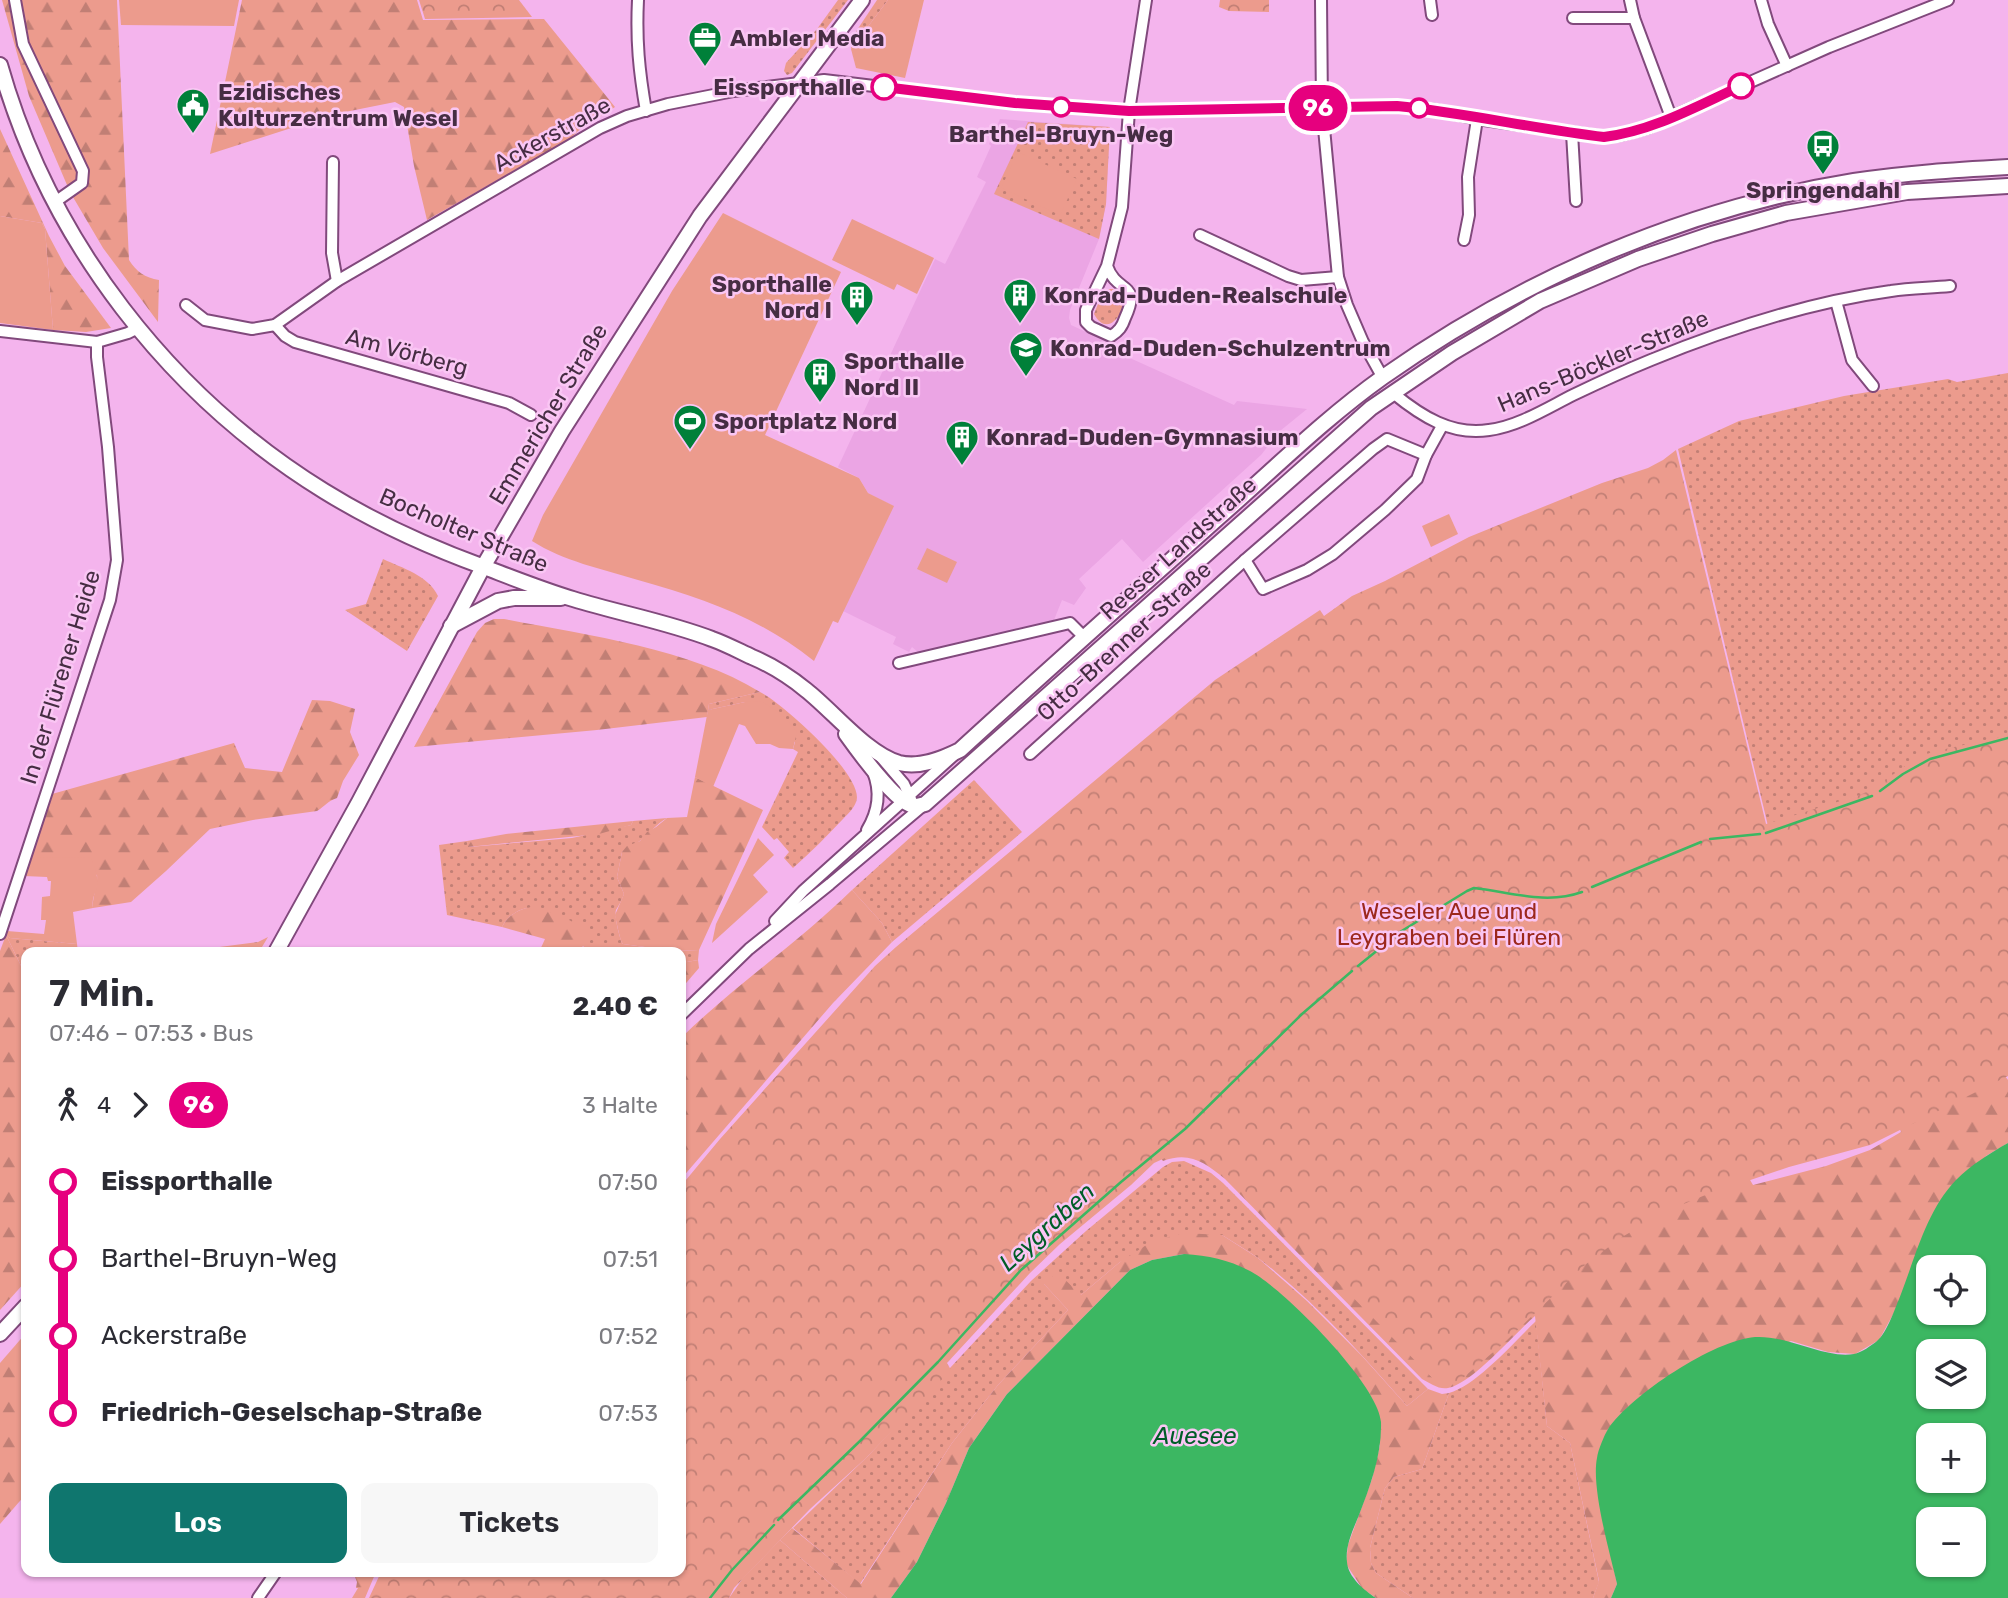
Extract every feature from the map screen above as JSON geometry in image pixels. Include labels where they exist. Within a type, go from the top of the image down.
[{"type":"main road","name":"Emmericher Straße","points":[[279,947],[359,802],[483,566],[569,419],[708,205],[862,0]]},
{"type":"main road","name":"Bocholter Straße","points":[[0,65],[26,140],[79,246],[138,328],[169,365],[238,429],[274,458],[326,492],[416,540],[570,598],[712,638],[760,660],[804,688],[913,804]]},
{"type":"main road","name":"Reeser Landstraße","points":[[960,750],[1299,446],[1383,377],[1438,340],[1528,289],[1626,244],[1703,217],[1779,196],[1852,181],[2008,167]]},
{"type":"main road","name":"Reeser Landstraße","points":[[913,804],[1371,408],[1452,353],[1541,301],[1638,259],[1786,213],[1908,192],[2008,186]]},
{"type":"main road","points":[[1383,377],[1393,393]]},
{"type":"main road","points":[[451,626],[498,601],[514,598],[570,598]]},
{"type":"main road","points":[[875,761],[916,765],[960,750]]},
{"type":"main road","points":[[0,1334],[21,1311]]},
{"type":"street","points":[[15,0],[23,44],[83,171],[82,183],[55,202]]},
{"type":"street","points":[[638,0],[638,69],[646,111]]},
{"type":"street","points":[[1107,266],[1113,278],[1132,295],[1121,328],[1111,335],[1091,327],[1085,316],[1107,266],[1122,207],[1129,111],[1146,0]]},
{"type":"street","points":[[1321,0],[1322,107],[1338,277],[1363,342],[1383,377]]},
{"type":"street","points":[[1430,0],[1432,15]]},
{"type":"street","points":[[1630,0],[1634,19],[1671,117]]},
{"type":"street","points":[[1761,0],[1768,24],[1787,66]]},
{"type":"street","name":"Ackerstraße","points":[[275,325],[337,281],[600,128],[627,116],[668,104],[734,91],[824,80],[981,99],[1129,111],[1397,106],[1604,137],[1647,128],[1787,66],[1948,0]]},
{"type":"street","points":[[1573,18],[1634,19]]},
{"type":"street","points":[[1464,240],[1469,215],[1468,177],[1477,118]]},
{"type":"street","points":[[1572,133],[1576,201]]},
{"type":"street","points":[[333,162],[332,253],[337,281]]},
{"type":"street","points":[[1200,235],[1300,280],[1338,277]]},
{"type":"street","name":"Hans-Böckler-Straße","points":[[1393,393],[1442,426],[1466,431],[1490,430],[1518,422],[1601,382],[1747,325],[1836,301],[1892,291],[1950,286]]},
{"type":"street","points":[[1836,301],[1852,360],[1873,386]]},
{"type":"street","points":[[186,305],[205,320],[252,329],[275,325]]},
{"type":"street","name":"Am Vörberg","points":[[275,325],[295,342],[509,403],[531,415]]},
{"type":"street","points":[[0,331],[97,342],[138,328]]},
{"type":"street","name":"In der Flürener Heide","points":[[0,933],[110,600],[117,560],[97,342]]},
{"type":"street","name":"Otto-Brenner-Straße","points":[[1245,560],[1263,589],[1307,570],[1333,554],[1385,510],[1417,478],[1442,426]]},
{"type":"street","name":"Otto-Brenner-Straße","points":[[1030,754],[1245,560],[1373,449],[1387,439],[1426,456]]},
{"type":"street","name":"Reeser Landstraße","points":[[899,663],[1070,624],[1085,638]]},
{"type":"street","name":"Reeser Landstraße","points":[[749,949],[830,884],[913,804],[960,750]]},
{"type":"street","points":[[862,840],[874,819],[878,800],[875,761]]},
{"type":"street","name":"Reeser Landstraße","points":[[686,1010],[749,949],[803,891],[862,840],[913,804]]},
{"type":"street","points":[[258,1598],[273,1577]]},
{"type":"shaded area","name":"Konrad-Duden-Schulzentrum","points":[[1000,119],[1110,127],[1106,204],[1099,239],[1070,310],[1071,325],[1123,349],[1121,354],[1234,405],[1237,401],[1307,409],[1280,431],[1261,455],[1143,562],[1122,539],[1079,579],[1086,588],[1074,605],[1062,600],[1052,625],[918,652],[912,647],[909,652],[893,644],[896,637],[843,611],[893,506],[868,493],[859,478],[838,467],[935,259],[945,264],[986,182],[977,177]]},
{"type":"green space","points":[[2,0],[117,0],[129,260],[141,273],[159,280],[158,322],[103,248],[70,192],[29,96]]},
{"type":"green space","points":[[119,0],[239,0],[234,26],[121,25]]},
{"type":"green space","points":[[242,0],[417,0],[423,20],[544,19],[615,107],[570,139],[427,220],[404,107],[395,102],[335,114],[210,154]]},
{"type":"green space","points":[[419,0],[519,0],[532,17],[425,19]]},
{"type":"green space","points":[[838,0],[848,0],[792,73],[787,75],[784,71],[786,63],[817,29]]},
{"type":"green space","points":[[877,0],[888,0],[851,49],[851,39]]},
{"type":"green space","points":[[888,0],[924,0],[905,78],[856,68],[851,49]]},
{"type":"green space","points":[[1220,0],[1269,0],[1269,12],[1229,11],[1219,7]]},
{"type":"green space","points":[[1028,122],[1110,127],[1106,204],[1099,239],[994,194]]},
{"type":"green space","points":[[0,129],[65,266],[111,328],[86,332],[53,330],[45,229],[42,223],[0,216]]},
{"type":"green space","points":[[1018,152],[1077,179],[1060,215],[1001,188]]},
{"type":"green space","name":"Sportplatz Nord","points":[[723,213],[841,272],[765,435],[859,478],[868,493],[894,506],[838,623],[833,621],[814,661],[772,632],[730,611],[686,594],[570,559],[532,541],[543,515],[672,291]]},
{"type":"green space","points":[[0,216],[42,223],[45,229],[53,330],[0,323]]},
{"type":"green space","points":[[852,219],[934,258],[917,294],[897,284],[894,290],[832,260]]},
{"type":"green space","points":[[1108,289],[1116,289],[1122,294],[1123,301],[1116,320],[1105,324],[1094,314],[1102,294]]},
{"type":"green space","points":[[2008,373],[2008,736],[1870,792],[1768,826],[1678,449],[1739,421],[1844,396],[1948,379],[1957,382]]},
{"type":"green space","name":"Weseler Aue und Leygraben bei Flüren","points":[[1676,450],[1766,824],[1860,795],[1876,787],[1913,760],[1932,752],[2008,735],[2008,1076],[1870,1145],[1789,1167],[1669,1210],[1622,1237],[1586,1264],[1505,1342],[1457,1383],[1439,1385],[1221,1168],[1187,1153],[1176,1153],[1154,1163],[1030,1273],[947,1363],[951,1370],[866,1458],[810,1509],[734,1588],[729,1598],[369,1598],[379,1577],[686,1577],[686,1180],[720,1139],[875,966],[1215,680],[1320,610],[1324,616],[1352,596],[1469,537],[1663,460]]},
{"type":"green space","points":[[1449,514],[1458,534],[1431,547],[1422,526]]},
{"type":"green space","points":[[927,548],[957,562],[947,583],[917,569]]},
{"type":"green space","points":[[383,559],[421,577],[438,596],[407,651],[345,610],[366,604]]},
{"type":"green space","points":[[494,619],[602,638],[669,654],[701,664],[760,692],[709,704],[707,717],[414,747],[477,632],[485,623]]},
{"type":"green space","points":[[760,692],[803,725],[820,742],[849,776],[856,791],[856,802],[851,811],[793,868],[784,858],[789,852],[777,838],[774,840],[762,827],[798,752],[793,749],[795,742],[745,702],[708,710],[709,704]]},
{"type":"green space","points":[[312,700],[330,701],[355,709],[350,732],[359,755],[343,781],[337,798],[317,811],[210,829],[131,902],[93,908],[97,875],[31,857],[52,794],[234,743],[245,768],[282,772]]},
{"type":"green space","points":[[759,701],[780,714],[797,732],[793,749],[756,744],[745,726],[739,724],[713,787],[695,777],[708,710]]},
{"type":"green space","points":[[695,777],[763,810],[699,950],[623,944],[615,915],[624,894],[617,877],[622,852],[667,818],[687,817]]},
{"type":"green space","points":[[974,780],[1022,832],[892,942],[882,923],[852,890]]},
{"type":"green space","points":[[667,818],[622,852],[617,877],[624,894],[616,910],[620,938],[623,944],[645,947],[584,947],[554,918],[537,909],[518,911],[509,917],[502,927],[447,915],[439,845],[467,841],[469,847],[572,838],[631,825],[633,821]]},
{"type":"green space","points":[[633,821],[631,825],[599,834],[468,847],[467,841],[506,834]]},
{"type":"green space","points":[[758,838],[774,855],[753,875],[768,892],[712,943],[716,924]]},
{"type":"green space","points":[[31,857],[91,858],[97,875],[97,886],[93,908],[73,912],[77,944],[10,938],[6,935],[7,931],[44,934],[46,920],[41,920],[42,897],[50,896],[51,881],[48,881],[47,877],[24,876]]},
{"type":"green space","points":[[852,890],[882,923],[892,942],[833,1003],[686,1173],[686,1033]]},
{"type":"green space","points":[[533,907],[562,917],[588,933],[587,940],[582,947],[541,947],[545,939],[502,927],[515,913]]},
{"type":"green space","points":[[6,935],[10,938],[77,944],[77,947],[21,947],[21,966]]},
{"type":"green space","points":[[6,935],[21,966],[21,1287],[0,1310],[0,951]]},
{"type":"green space","points":[[268,937],[262,947],[220,947],[258,942]]},
{"type":"green space","points":[[699,950],[698,960],[686,962],[686,951]]},
{"type":"green space","points":[[698,960],[699,968],[686,983],[686,962]]},
{"type":"green space","points":[[1106,1036],[1739,1161],[1753,1185],[1826,1166],[1870,1150],[1901,1132],[1900,1129],[2001,1071],[2008,1080],[2008,1143],[1986,1156],[1928,1255],[1916,1255],[1916,1275],[1879,1340],[1855,1354],[1828,1352],[1791,1341],[1629,1406],[1608,1429],[1597,1459],[1597,1487],[1617,1584],[1611,1598],[1593,1598],[1599,1581],[1570,1443],[1547,1426],[1535,1316],[1469,1377],[1448,1388],[1435,1386],[1422,1379],[1225,1179],[1197,1160],[1181,1157],[1163,1161],[1154,1149]]},
{"type":"green space","points":[[1184,1161],[1211,1173],[1223,1183],[1428,1389],[1407,1406],[1336,1328],[1279,1274],[1222,1235],[1120,1262],[1081,1295],[1044,1284],[1068,1310],[998,1385],[952,1443],[860,1584],[793,1528],[868,1456],[1031,1281],[1163,1167],[1172,1162]]},
{"type":"green space","points":[[1183,1233],[1222,1235],[1258,1258],[1307,1301],[1407,1406],[1428,1389],[1442,1394],[1449,1393],[1422,1469],[1394,1477],[1385,1488],[1370,1548],[1371,1563],[1376,1573],[1413,1598],[1376,1598],[1362,1588],[1346,1564],[1348,1545],[1372,1479],[1380,1445],[1184,1254],[1152,1260],[1130,1270],[1007,1394],[969,1448],[917,1562],[891,1598],[847,1598],[780,1540],[792,1528],[861,1584],[952,1443],[998,1385],[1068,1310],[1044,1284],[1057,1272],[1081,1295],[1120,1262],[1151,1242]]},
{"type":"green space","points":[[1536,1321],[1547,1426],[1570,1443],[1599,1582],[1593,1598],[1413,1598],[1376,1573],[1371,1563],[1370,1548],[1385,1488],[1394,1477],[1422,1469],[1449,1393],[1483,1372]]},
{"type":"green space","points":[[21,1339],[21,1500],[0,1524],[0,1363]]},
{"type":"green space","points":[[780,1540],[847,1598],[729,1598],[743,1578]]},
{"type":"green space","points":[[355,1577],[374,1577],[365,1598],[352,1598],[358,1588]]},
{"type":"water","points":[[2008,1143],[2008,1598],[1611,1598],[1617,1584],[1602,1521],[1596,1471],[1603,1439],[1619,1415],[1675,1371],[1738,1340],[1767,1337],[1842,1355],[1863,1351],[1872,1345],[1881,1337],[1891,1319],[1923,1234],[1937,1205],[1956,1180]]},
{"type":"water","name":"Auesee","points":[[1184,1254],[1226,1261],[1265,1281],[1327,1339],[1364,1385],[1376,1406],[1381,1422],[1377,1458],[1350,1538],[1347,1556],[1348,1568],[1353,1578],[1376,1598],[891,1598],[917,1562],[969,1448],[1007,1394],[1130,1270],[1152,1260]]},
{"type":"waterway","name":"Leygraben","points":[[1880,791],[1930,759],[2008,738]]},
{"type":"waterway","name":"Leygraben","points":[[1766,833],[1872,796]]},
{"type":"waterway","name":"Leygraben","points":[[1710,839],[1760,834]]},
{"type":"waterway","name":"Leygraben","points":[[1592,887],[1701,842]]},
{"type":"waterway","name":"Leygraben","points":[[1358,966],[1400,932],[1474,888],[1542,898],[1582,892]]},
{"type":"waterway","name":"Leygraben","points":[[778,1520],[938,1362],[1021,1270],[1185,1129],[1302,1014],[1352,971]]},
{"type":"waterway","points":[[710,1598],[774,1525]]},
{"type":"bus line","name":"96","points":[[884,87],[1015,103],[1129,111],[1397,106],[1604,137],[1647,128],[1741,86]]},
{"type":"place","name":"Ambler Media","points":[[705,68]]},
{"type":"place","name":"Eissporthalle","points":[[884,87]]},
{"type":"place","name":"Barthel-Bruyn-Weg","points":[[1061,107]]},
{"type":"place","name":"Ezidisches Kulturzentrum Wesel","points":[[193,135]]},
{"type":"place","name":"Springendahl","points":[[1823,176]]},
{"type":"place","name":"Konrad-Duden-Realschule","points":[[1020,325]]},
{"type":"place","name":"Sporthalle Nord I","points":[[857,327]]},
{"type":"place","name":"Konrad-Duden-Schulzentrum","points":[[1026,378]]},
{"type":"place","name":"Sporthalle Nord II","points":[[820,404]]},
{"type":"place","name":"Sportplatz Nord","points":[[690,451]]},
{"type":"place","name":"Konrad-Duden-Gymnasium","points":[[962,467]]}]
